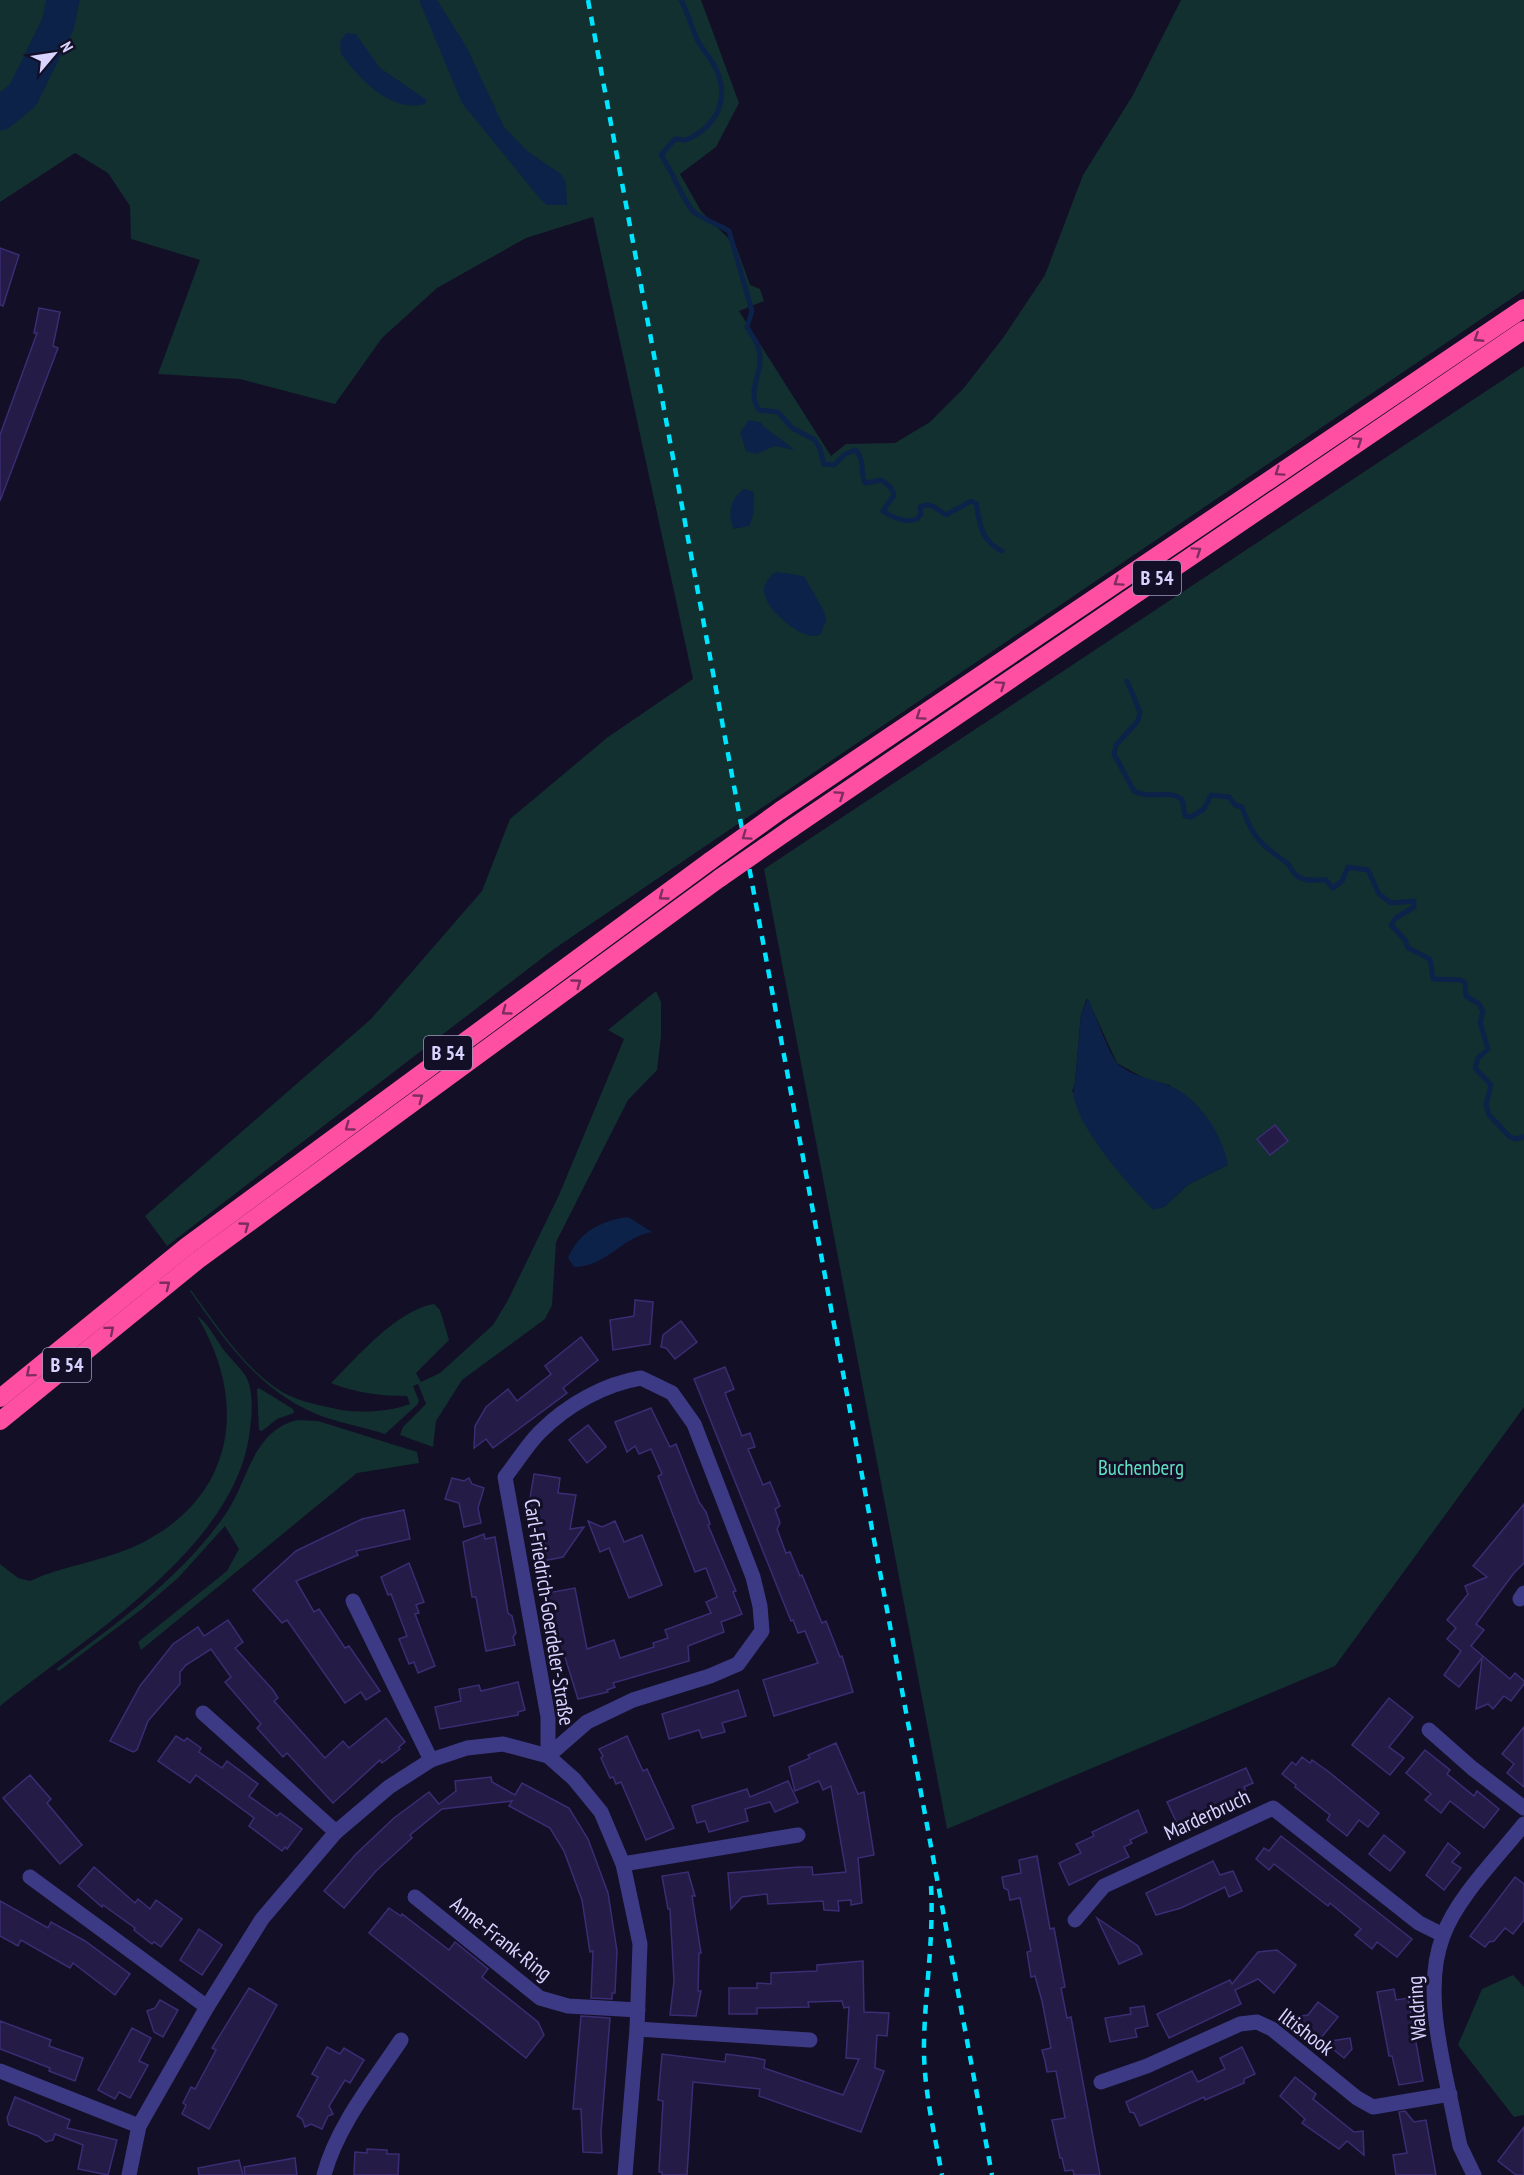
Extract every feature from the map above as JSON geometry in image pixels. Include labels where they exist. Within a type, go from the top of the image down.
[{"type":"highway","name":"B 54","points":[[0,1398],[129,1303],[710,861],[781,810],[1524,308]]},
{"type":"highway","name":"B 54","points":[[192,1253],[792,828],[1524,330]]},
{"type":"highway","name":"B 54","points":[[0,1421],[129,1303]]},
{"type":"street","name":"Carl-Friedrich-Goerdeler-Straße","points":[[641,1378],[672,1393],[694,1424],[753,1577],[760,1606],[762,1631],[738,1664],[710,1676],[633,1700],[587,1722],[548,1756],[548,1717],[505,1477],[540,1432],[586,1398],[616,1382],[641,1378]]},
{"type":"street","points":[[352,1601],[431,1760]]},
{"type":"street","points":[[203,1713],[336,1832]]},
{"type":"street","points":[[1430,1730],[1472,1768],[1524,1808]]},
{"type":"street","points":[[129,2175],[139,2126],[207,2007],[262,1919],[336,1832],[389,1787],[431,1760],[467,1748],[502,1744],[548,1756],[574,1779],[601,1812],[623,1864],[640,1944],[637,2029],[625,2175]]},
{"type":"street","name":"Marderbruch","points":[[1075,1920],[1104,1886],[1273,1808],[1419,1923],[1443,1935]]},
{"type":"street","name":"Waldring","points":[[1474,2175],[1460,2146],[1434,2007],[1434,1969],[1443,1935],[1458,1907],[1524,1824]]},
{"type":"street","points":[[623,1864],[798,1835]]},
{"type":"street","points":[[30,1877],[207,2007]]},
{"type":"street","name":"Anne-Frank-Ring","points":[[415,1897],[540,1998],[568,2006],[638,2010]]},
{"type":"street","name":"Iltishook","points":[[1101,2082],[1148,2066],[1240,2024],[1257,2022],[1272,2028],[1357,2098],[1373,2107],[1450,2094]]},
{"type":"street","points":[[637,2029],[810,2040]]},
{"type":"street","points":[[324,2175],[328,2160],[354,2110],[400,2040]]},
{"type":"street","points":[[0,2071],[139,2126]]},
{"type":"green space","points":[[0,0],[701,0],[739,103],[716,147],[680,174],[701,211],[736,246],[750,285],[760,289],[764,301],[739,311],[831,456],[846,444],[895,443],[930,422],[963,389],[1003,338],[1045,275],[1083,175],[1133,95],[1181,0],[1524,0],[1524,290],[554,949],[167,1246],[145,1216],[371,1019],[482,891],[510,819],[608,737],[693,679],[593,217],[526,238],[437,288],[382,338],[335,404],[240,379],[158,374],[200,260],[131,239],[130,206],[108,173],[75,153],[0,202]]},
{"type":"green space","name":"Buchenberg","points":[[1524,366],[1524,1407],[1335,1666],[947,1829],[764,869]],"holes":[[[1087,998],[1117,1063],[1149,1081],[1170,1085],[1228,1165],[1189,1184],[1164,1207],[1072,1091],[1075,1083],[1081,1015]]]},
{"type":"green space","points":[[656,991],[661,1002],[661,1037],[657,1070],[628,1100],[556,1242],[552,1305],[545,1319],[462,1380],[436,1421],[433,1447],[400,1435],[403,1427],[426,1404],[418,1384],[413,1386],[419,1401],[417,1405],[385,1434],[327,1418],[304,1408],[265,1382],[233,1349],[190,1291],[247,1362],[260,1375],[288,1395],[314,1404],[350,1411],[385,1410],[410,1404],[407,1396],[368,1393],[331,1383],[378,1336],[406,1315],[420,1308],[434,1304],[440,1310],[449,1340],[416,1373],[421,1382],[440,1373],[493,1325],[508,1300],[559,1195],[624,1039],[608,1030]]},
{"type":"green space","points":[[197,1316],[206,1324],[248,1380],[252,1401],[251,1424],[239,1472],[218,1512],[188,1550],[152,1586],[0,1706],[0,1564],[18,1578],[30,1581],[131,1548],[165,1529],[192,1506],[211,1479],[222,1450],[227,1418],[224,1384],[214,1350]]},
{"type":"green space","points":[[259,1388],[293,1409],[294,1413],[277,1419],[262,1431],[259,1430],[257,1389]]},
{"type":"green space","points":[[297,1420],[318,1421],[417,1452],[419,1463],[357,1473],[141,1650],[138,1642],[227,1571],[239,1549],[225,1526],[178,1578],[142,1609],[59,1671],[56,1669],[147,1598],[188,1559],[225,1515],[260,1446],[282,1426]]},
{"type":"green space","points":[[1513,1975],[1524,1987],[1524,2115],[1514,2117],[1458,2045],[1482,1989]]},
{"type":"water","points":[[419,0],[437,0],[467,48],[504,127],[527,151],[561,174],[566,183],[567,205],[547,205],[540,199],[462,103]]},
{"type":"water","points":[[346,33],[356,34],[380,68],[427,100],[425,104],[400,104],[377,92],[357,74],[341,54],[340,42]]},
{"type":"water","points":[[749,420],[760,422],[794,450],[775,446],[756,454],[746,451],[740,432]]},
{"type":"water","points":[[744,489],[754,492],[752,518],[749,526],[734,529],[730,513],[731,507],[736,497]]},
{"type":"water","points":[[777,572],[804,576],[824,611],[826,621],[820,635],[804,634],[795,629],[777,615],[770,606],[766,598],[765,584],[772,574]]},
{"type":"water","points":[[1088,998],[1107,1044],[1119,1065],[1137,1075],[1170,1086],[1191,1099],[1215,1130],[1225,1153],[1228,1165],[1189,1184],[1164,1207],[1154,1210],[1131,1186],[1101,1150],[1079,1112],[1074,1096],[1081,1015]]},
{"type":"water","points":[[628,1217],[652,1232],[641,1235],[595,1262],[574,1267],[568,1258],[584,1235],[608,1221]]},
{"type":"building","points":[[0,248],[19,255],[3,306],[0,305]]},
{"type":"building","points":[[39,308],[60,312],[53,346],[58,348],[0,501],[0,435],[37,333],[34,333]]},
{"type":"building","points":[[1275,1125],[1288,1141],[1270,1155],[1257,1139]]},
{"type":"building","points":[[635,1300],[653,1302],[650,1344],[613,1350],[610,1320],[634,1316]]},
{"type":"building","points":[[681,1321],[697,1342],[675,1359],[666,1348],[661,1347],[663,1335]]},
{"type":"building","points":[[581,1337],[598,1360],[563,1388],[567,1393],[493,1448],[486,1439],[474,1448],[475,1426],[486,1407],[508,1389],[517,1401],[551,1374],[545,1366]]},
{"type":"building","points":[[725,1367],[734,1389],[725,1393],[742,1436],[750,1433],[755,1447],[748,1449],[763,1485],[770,1482],[780,1506],[775,1509],[780,1523],[777,1529],[786,1553],[790,1552],[800,1576],[802,1575],[822,1623],[826,1621],[840,1657],[842,1656],[853,1692],[774,1716],[763,1680],[818,1663],[805,1631],[798,1633],[793,1620],[791,1621],[694,1379]]},
{"type":"building","points":[[651,1408],[670,1447],[676,1444],[699,1502],[706,1512],[710,1524],[708,1525],[736,1591],[733,1592],[742,1614],[721,1622],[724,1632],[688,1646],[689,1661],[613,1683],[615,1687],[607,1690],[608,1692],[578,1699],[564,1654],[561,1655],[558,1648],[547,1593],[575,1588],[587,1649],[614,1640],[620,1658],[654,1647],[653,1643],[668,1638],[665,1630],[711,1613],[706,1602],[717,1597],[706,1568],[695,1572],[658,1476],[662,1474],[651,1449],[639,1454],[635,1446],[627,1452],[615,1422]]},
{"type":"building","points":[[588,1425],[606,1447],[587,1463],[569,1440]]},
{"type":"building","points":[[534,1474],[560,1478],[558,1493],[576,1495],[570,1529],[584,1527],[563,1557],[538,1562],[531,1527],[535,1526],[530,1498]]},
{"type":"building","points":[[452,1478],[464,1481],[469,1478],[472,1484],[484,1488],[478,1508],[481,1523],[464,1527],[459,1503],[445,1499]]},
{"type":"building","points":[[1524,1504],[1524,1563],[1476,1624],[1484,1630],[1471,1646],[1510,1679],[1515,1673],[1524,1681],[1524,1684],[1511,1701],[1504,1696],[1493,1709],[1488,1704],[1476,1709],[1482,1658],[1459,1687],[1444,1675],[1461,1651],[1447,1639],[1456,1628],[1447,1620],[1468,1594],[1465,1586],[1487,1577],[1473,1566]]},
{"type":"building","points":[[404,1510],[410,1539],[356,1551],[358,1555],[296,1581],[314,1612],[319,1609],[345,1648],[349,1646],[380,1691],[366,1700],[361,1692],[345,1703],[287,1620],[282,1623],[253,1590],[296,1551],[362,1519]]},
{"type":"building","points":[[588,1521],[602,1527],[615,1521],[624,1542],[642,1535],[662,1585],[629,1598],[609,1548],[600,1552]]},
{"type":"building","points":[[484,1534],[485,1539],[495,1537],[508,1613],[512,1616],[516,1633],[513,1637],[515,1645],[486,1651],[476,1597],[472,1597],[463,1542]]},
{"type":"building","points":[[409,1563],[424,1602],[416,1605],[419,1613],[415,1614],[435,1666],[418,1673],[414,1662],[409,1664],[399,1639],[407,1636],[391,1594],[388,1595],[381,1577]]},
{"type":"building","points":[[228,1620],[243,1642],[235,1648],[273,1690],[278,1698],[274,1701],[325,1758],[343,1741],[349,1748],[386,1718],[405,1742],[399,1747],[400,1749],[382,1763],[380,1760],[333,1803],[287,1753],[283,1757],[257,1728],[261,1724],[225,1682],[231,1677],[211,1649],[186,1665],[180,1672],[180,1684],[148,1721],[137,1750],[133,1752],[110,1741],[140,1686],[173,1644],[198,1627],[204,1636]]},
{"type":"building","points":[[518,1682],[525,1710],[518,1712],[518,1715],[440,1729],[435,1707],[461,1701],[459,1689],[479,1685],[481,1691]]},
{"type":"building","points":[[738,1690],[746,1716],[722,1723],[725,1732],[702,1738],[699,1730],[669,1739],[662,1714]]},
{"type":"building","points":[[1389,1698],[1413,1717],[1389,1747],[1404,1758],[1390,1775],[1352,1745]]},
{"type":"building","points":[[1524,1727],[1524,1787],[1507,1773],[1514,1764],[1502,1754]]},
{"type":"building","points":[[176,1736],[184,1741],[187,1738],[201,1748],[199,1752],[222,1768],[227,1761],[258,1784],[249,1796],[277,1816],[280,1813],[302,1829],[287,1849],[285,1847],[282,1851],[249,1826],[254,1818],[196,1775],[190,1783],[158,1761]]},
{"type":"building","points":[[627,1736],[643,1771],[647,1769],[674,1828],[646,1840],[621,1782],[616,1784],[613,1777],[610,1778],[599,1749]]},
{"type":"building","points":[[836,1743],[858,1794],[864,1792],[874,1855],[858,1858],[862,1903],[851,1905],[851,1900],[838,1901],[839,1911],[824,1910],[823,1901],[768,1904],[767,1894],[742,1897],[731,1909],[728,1873],[799,1867],[812,1867],[813,1875],[846,1872],[831,1786],[823,1790],[819,1781],[795,1791],[789,1767],[810,1758],[808,1755]]},
{"type":"building","points":[[1425,1750],[1450,1770],[1447,1774],[1474,1796],[1477,1791],[1499,1809],[1484,1828],[1450,1801],[1441,1813],[1425,1800],[1431,1794],[1406,1773]]},
{"type":"building","points":[[1302,1757],[1310,1763],[1312,1760],[1329,1772],[1379,1813],[1368,1827],[1359,1820],[1347,1836],[1327,1820],[1330,1815],[1282,1774],[1292,1762],[1296,1765]]},
{"type":"building","points":[[1246,1768],[1253,1783],[1244,1787],[1249,1798],[1181,1832],[1167,1802]]},
{"type":"building","points":[[30,1775],[51,1799],[47,1803],[82,1845],[60,1864],[3,1798]]},
{"type":"building","points":[[491,1777],[492,1782],[515,1795],[522,1783],[569,1808],[588,1839],[608,1893],[617,1951],[615,1993],[612,1993],[612,1999],[591,1998],[593,1951],[590,1952],[582,1900],[564,1851],[550,1828],[509,1806],[512,1801],[442,1809],[410,1835],[412,1838],[376,1871],[344,1908],[324,1891],[356,1854],[394,1818],[429,1792],[439,1804],[456,1791],[455,1781]]},
{"type":"building","points":[[788,1781],[798,1802],[775,1812],[770,1802],[745,1809],[748,1821],[709,1832],[705,1821],[697,1823],[692,1806],[747,1789],[750,1797]]},
{"type":"building","points":[[1138,1810],[1147,1832],[1130,1840],[1132,1843],[1124,1847],[1129,1857],[1069,1885],[1059,1863],[1081,1853],[1076,1844],[1094,1836],[1092,1832]]},
{"type":"building","points":[[1384,1835],[1405,1852],[1390,1871],[1369,1854]]},
{"type":"building","points":[[1281,1836],[1412,1939],[1397,1957],[1377,1942],[1372,1949],[1355,1935],[1361,1929],[1330,1903],[1328,1906],[1274,1864],[1269,1870],[1256,1859],[1264,1848],[1269,1851]]},
{"type":"building","points":[[1448,1843],[1460,1853],[1452,1862],[1461,1868],[1444,1890],[1426,1875]]},
{"type":"building","points":[[1037,1856],[1050,1929],[1054,1928],[1065,1987],[1061,1988],[1067,2018],[1071,2017],[1100,2175],[1074,2175],[1073,2170],[1065,2171],[1062,2158],[1060,2158],[1052,2120],[1065,2118],[1056,2071],[1047,2072],[1042,2050],[1051,2048],[1042,2001],[1035,1976],[1031,1977],[1027,1952],[1031,1951],[1020,1898],[1010,1900],[1008,1890],[1004,1888],[1002,1877],[1021,1873],[1019,1860]]},
{"type":"building","points":[[1213,1861],[1220,1875],[1233,1871],[1242,1891],[1229,1897],[1225,1887],[1181,1908],[1156,1915],[1146,1893]]},
{"type":"building","points":[[94,1867],[135,1903],[138,1899],[150,1909],[156,1900],[182,1919],[161,1947],[154,1942],[152,1944],[134,1930],[135,1928],[103,1905],[102,1907],[78,1886]]},
{"type":"building","points":[[688,1872],[695,1896],[692,1896],[701,1953],[699,1953],[698,1991],[701,1991],[696,2016],[670,2015],[674,1981],[670,1909],[668,1909],[662,1876]]},
{"type":"building","points":[[1515,1877],[1524,1884],[1524,1920],[1513,1934],[1505,1928],[1494,1941],[1489,1942],[1485,1947],[1470,1936]]},
{"type":"building","points":[[0,1901],[48,1928],[51,1922],[85,1941],[130,1974],[115,1995],[73,1963],[70,1968],[21,1940],[18,1946],[0,1936]]},
{"type":"building","points":[[389,1908],[401,1916],[402,1914],[449,1950],[455,1942],[488,1969],[482,1977],[538,2022],[544,2035],[526,2058],[369,1933]]},
{"type":"building","points":[[1097,1918],[1138,1946],[1142,1954],[1119,1964]]},
{"type":"building","points":[[199,1929],[222,1945],[202,1975],[180,1960]]},
{"type":"building","points":[[1277,1950],[1296,1965],[1274,1993],[1258,1979],[1235,1990],[1241,2004],[1169,2038],[1157,2014],[1230,1980],[1232,1984],[1258,1952]]},
{"type":"building","points":[[863,1961],[864,2012],[889,2013],[887,2036],[877,2035],[875,2068],[884,2071],[861,2132],[759,2096],[760,2089],[693,2082],[687,2175],[662,2175],[662,2172],[659,2172],[663,2101],[658,2100],[662,2054],[725,2062],[726,2054],[765,2060],[764,2068],[843,2095],[859,2059],[846,2058],[849,2007],[844,2008],[842,2001],[808,2002],[809,2007],[757,2008],[757,2014],[729,2014],[729,1988],[757,1988],[757,1983],[771,1984],[771,1973],[817,1971],[817,1965]]},
{"type":"building","points":[[249,1988],[277,2005],[209,2129],[182,2114],[186,2105],[183,2103],[191,2087],[195,2089],[216,2050],[212,2048]]},
{"type":"building","points":[[1394,1989],[1396,2000],[1408,1998],[1423,2081],[1399,2085],[1392,2056],[1389,2056],[1377,1992]]},
{"type":"building","points":[[160,2000],[178,2010],[163,2037],[154,2032],[147,2011],[155,2008]]},
{"type":"building","points":[[1318,2002],[1338,2017],[1320,2039],[1292,2017],[1308,2015]]},
{"type":"building","points":[[1144,2006],[1148,2026],[1135,2029],[1137,2037],[1110,2042],[1105,2018],[1131,2014],[1130,2008]]},
{"type":"building","points":[[581,2016],[610,2018],[601,2132],[602,2153],[583,2152],[581,2109],[573,2109]]},
{"type":"building","points":[[0,2021],[51,2040],[49,2046],[83,2058],[75,2081],[49,2071],[50,2068],[0,2049]]},
{"type":"building","points":[[132,2028],[151,2038],[139,2061],[148,2065],[130,2098],[119,2092],[115,2099],[98,2090]]},
{"type":"building","points":[[1350,2038],[1352,2049],[1344,2058],[1324,2042]]},
{"type":"building","points":[[327,2047],[340,2054],[344,2048],[364,2060],[350,2083],[345,2080],[329,2106],[333,2114],[328,2116],[322,2129],[311,2124],[305,2127],[302,2119],[297,2116],[318,2077],[312,2074]]},
{"type":"building","points":[[1242,2047],[1255,2074],[1244,2079],[1244,2083],[1205,2100],[1204,2097],[1140,2126],[1134,2113],[1130,2112],[1126,2102],[1192,2071],[1198,2082],[1225,2069],[1220,2058]]},
{"type":"building","points":[[1295,2077],[1316,2094],[1313,2099],[1354,2132],[1363,2131],[1364,2155],[1347,2141],[1339,2149],[1302,2123],[1305,2119],[1280,2096]]},
{"type":"building","points":[[15,2097],[70,2120],[67,2128],[117,2140],[108,2175],[78,2169],[83,2145],[55,2134],[53,2140],[46,2142],[38,2136],[9,2125],[7,2118]]},
{"type":"building","points":[[1405,2111],[1414,2122],[1426,2120],[1436,2175],[1396,2175],[1393,2155],[1407,2153],[1399,2112]]},
{"type":"building","points":[[1524,2127],[1524,2175],[1516,2175],[1498,2161]]},
{"type":"building","points":[[367,2149],[387,2150],[387,2154],[399,2154],[398,2175],[354,2175],[355,2152],[367,2153]]},
{"type":"building","points":[[295,2158],[297,2175],[245,2175],[244,2167]]},
{"type":"building","points":[[239,2160],[243,2175],[199,2175],[198,2168]]},
{"type":"waterway","points":[[0,114],[23,95],[58,24],[63,0]]},
{"type":"waterway","points":[[681,0],[699,42],[718,75],[721,97],[719,108],[707,126],[686,140],[675,139],[661,155],[691,209],[729,231],[752,311],[747,327],[759,351],[760,363],[754,390],[755,403],[759,410],[778,412],[792,428],[815,440],[824,464],[834,465],[845,454],[856,450],[861,459],[865,483],[882,480],[891,488],[894,495],[883,511],[895,518],[917,519],[921,514],[920,507],[924,505],[933,506],[946,515],[971,501],[976,503],[983,532],[990,542],[1002,551]]},
{"type":"waterway","points":[[1127,681],[1140,712],[1138,721],[1116,745],[1114,754],[1134,791],[1146,795],[1176,796],[1182,799],[1185,816],[1191,817],[1204,809],[1211,795],[1229,797],[1235,805],[1242,807],[1259,840],[1288,864],[1298,877],[1309,880],[1326,880],[1333,888],[1342,881],[1348,867],[1368,870],[1379,894],[1391,903],[1414,901],[1414,907],[1396,918],[1391,925],[1405,940],[1408,948],[1430,959],[1433,979],[1461,980],[1465,983],[1466,996],[1479,1004],[1483,1012],[1480,1022],[1488,1049],[1478,1058],[1475,1068],[1491,1085],[1486,1105],[1489,1115],[1510,1137],[1516,1139],[1524,1137]]},
{"type":"railway","points":[[588,0],[992,2175]]},
{"type":"railway","points":[[931,1886],[924,2059],[942,2175]]}]
